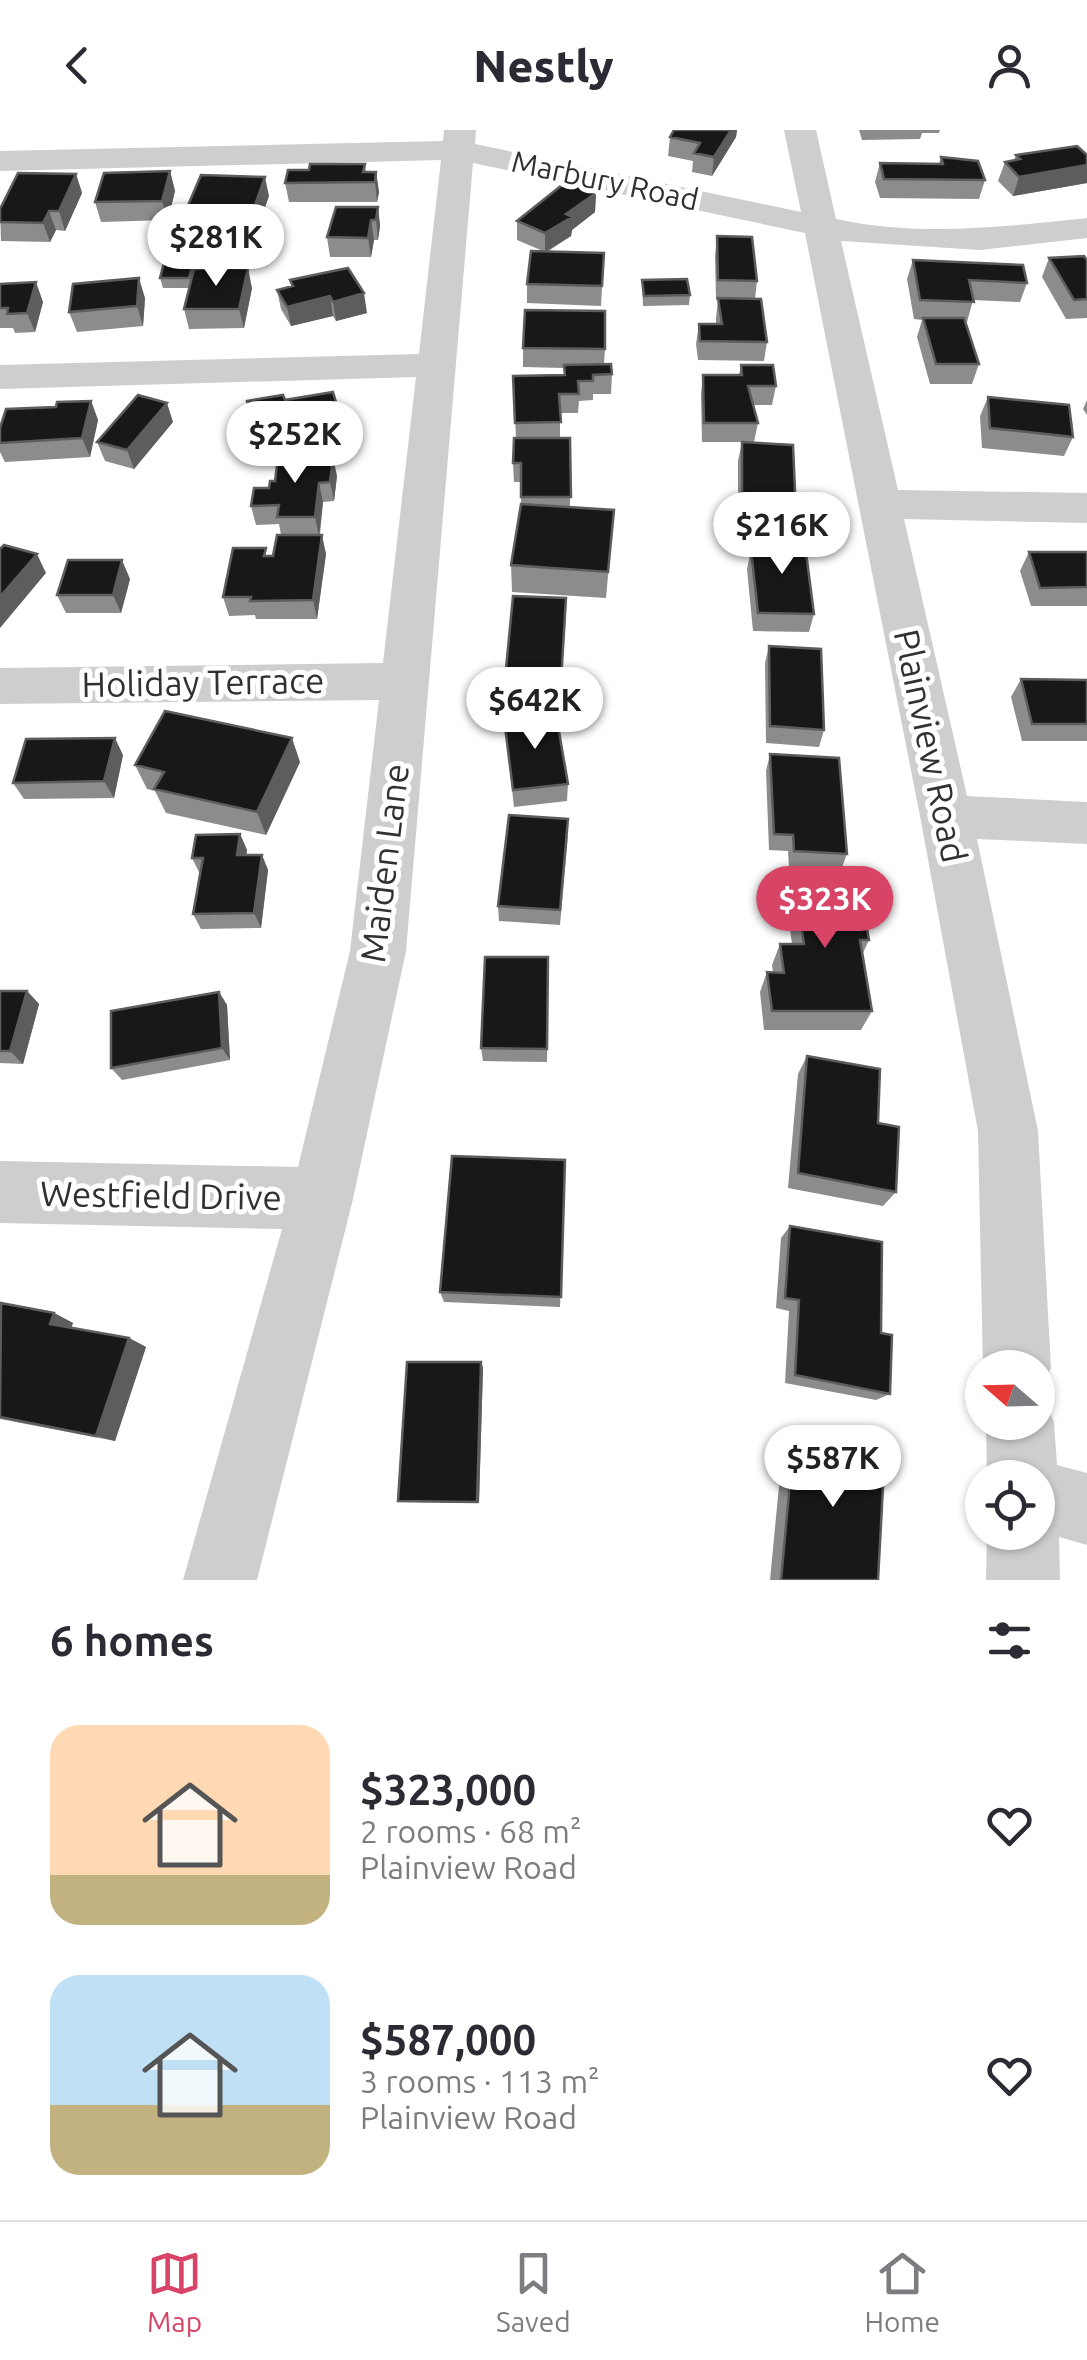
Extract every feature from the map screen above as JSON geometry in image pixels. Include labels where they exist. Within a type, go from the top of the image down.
[{"type":"street","name":"Plainview Road","points":[[800,130],[946,816],[1008,1131],[1017,1350]]},
{"type":"street","name":"Marbury Road","points":[[0,161],[459,140],[821,227],[926,240],[1040,236],[1087,228]]},
{"type":"street","name":"Maiden Lane","points":[[220,1580],[322,1199],[378,951],[459,140]]},
{"type":"street","points":[[0,378],[437,366]]},
{"type":"street","points":[[879,504],[1087,508]]},
{"type":"street","name":"Holiday Terrace","points":[[0,686],[406,681]]},
{"type":"street","points":[[946,816],[1087,823]]},
{"type":"street","name":"Westfield Drive","points":[[0,1192],[322,1199]]},
{"type":"street","points":[[1055,1500],[1087,1509]]},
{"type":"street","points":[[1023,1550],[1023,1580]]},
{"type":"building","points":[[674,130],[731,130],[714,157],[694,153],[700,143],[670,137]]},
{"type":"building","points":[[1077,146],[1087,155],[1087,165],[1019,177],[1005,162],[1020,159],[1016,155]]},
{"type":"building","points":[[941,157],[978,161],[985,180],[884,179],[880,163],[943,164]]},
{"type":"building","points":[[310,164],[365,164],[363,172],[376,172],[375,182],[285,183],[288,170],[309,170]]},
{"type":"building","points":[[170,171],[162,201],[95,202],[104,173]]},
{"type":"building","points":[[18,173],[76,174],[59,211],[49,211],[43,223],[0,222],[0,209]]},
{"type":"building","points":[[201,175],[265,177],[251,216],[186,210]]},
{"type":"building","points":[[567,181],[596,193],[566,214],[572,217],[545,233],[517,221]]},
{"type":"building","points":[[336,207],[378,207],[368,238],[327,237]]},
{"type":"building","points":[[717,236],[752,237],[757,281],[718,280]]},
{"type":"building","points":[[531,251],[604,253],[602,286],[527,284]]},
{"type":"building","points":[[1084,256],[1087,299],[1074,300],[1049,258]]},
{"type":"building","points":[[913,260],[1023,265],[1027,283],[969,280],[974,302],[920,300]]},
{"type":"building","points":[[164,263],[193,263],[189,278],[160,278]]},
{"type":"building","points":[[248,268],[239,309],[184,309],[194,269]]},
{"type":"building","points":[[348,268],[364,293],[333,302],[330,296],[287,307],[277,290],[293,286],[290,280]]},
{"type":"building","points":[[139,278],[137,306],[69,312],[73,284]]},
{"type":"building","points":[[687,279],[690,295],[644,296],[642,280]]},
{"type":"building","points":[[36,282],[27,313],[7,314],[8,308],[0,308],[0,284]]},
{"type":"building","points":[[718,298],[761,299],[767,342],[700,341],[699,324],[722,324]]},
{"type":"building","points":[[525,310],[605,311],[605,349],[523,348]]},
{"type":"building","points":[[923,318],[964,318],[979,364],[936,364]]},
{"type":"building","points":[[611,364],[612,374],[593,375],[593,381],[578,381],[579,394],[559,394],[561,422],[515,423],[513,376],[565,375],[564,365]]},
{"type":"building","points":[[741,365],[773,365],[776,386],[748,386],[758,423],[704,423],[703,375],[742,375]]},
{"type":"building","points":[[333,392],[341,419],[322,423],[324,434],[299,438],[296,427],[255,435],[247,401]]},
{"type":"building","points":[[138,395],[167,403],[127,450],[97,442]]},
{"type":"building","points":[[988,397],[1069,405],[1073,437],[990,428]]},
{"type":"building","points":[[91,401],[82,438],[0,443],[6,409]]},
{"type":"building","points":[[514,438],[570,438],[571,497],[521,497],[521,463],[513,463]]},
{"type":"building","points":[[742,442],[793,445],[796,513],[742,510]]},
{"type":"building","points":[[333,457],[330,482],[319,483],[315,517],[277,517],[279,505],[251,506],[254,488],[269,488],[270,481],[275,481],[278,458]]},
{"type":"building","points":[[521,504],[614,510],[608,572],[511,565]]},
{"type":"building","points":[[277,535],[322,535],[313,600],[250,601],[251,597],[223,597],[233,548],[266,548],[264,556],[273,556]]},
{"type":"building","points":[[762,536],[804,537],[814,614],[758,613],[751,550],[764,551]]},
{"type":"building","points":[[4,545],[37,554],[0,597],[0,549]]},
{"type":"building","points":[[1029,552],[1087,552],[1087,587],[1040,588]]},
{"type":"building","points":[[68,560],[122,560],[113,595],[57,595]]},
{"type":"building","points":[[513,596],[566,598],[561,682],[505,679]]},
{"type":"building","points":[[769,646],[821,649],[824,730],[770,726]]},
{"type":"building","points":[[1021,679],[1087,680],[1087,724],[1032,724]]},
{"type":"building","points":[[165,711],[292,738],[257,812],[154,789],[164,772],[135,765]]},
{"type":"building","points":[[556,714],[568,784],[513,790],[504,719]]},
{"type":"building","points":[[115,738],[104,781],[13,783],[26,739]]},
{"type":"building","points":[[770,754],[839,758],[847,854],[794,851],[793,835],[774,834]]},
{"type":"building","points":[[509,815],[568,819],[560,910],[498,906]]},
{"type":"building","points":[[240,834],[237,855],[262,855],[254,913],[193,914],[203,858],[192,858],[196,835]]},
{"type":"building","points":[[794,878],[858,878],[869,940],[860,940],[872,1011],[772,1011],[767,972],[784,973],[780,944],[804,944]]},
{"type":"building","points":[[485,957],[548,957],[547,1049],[481,1048]]},
{"type":"building","points":[[0,991],[27,991],[10,1051],[0,1051]]},
{"type":"building","points":[[219,992],[222,1048],[111,1068],[111,1011]]},
{"type":"building","points":[[807,1056],[880,1069],[878,1123],[899,1127],[896,1192],[798,1173]]},
{"type":"building","points":[[452,1156],[565,1160],[561,1297],[440,1292]]},
{"type":"building","points":[[790,1226],[882,1242],[881,1333],[892,1335],[890,1394],[795,1375],[799,1300],[785,1298]]},
{"type":"building","points":[[1,1303],[54,1313],[50,1324],[129,1338],[96,1436],[0,1417]]},
{"type":"building","points":[[407,1362],[481,1362],[477,1502],[398,1501]]},
{"type":"building","points":[[795,1428],[885,1450],[878,1580],[781,1580]]}]
